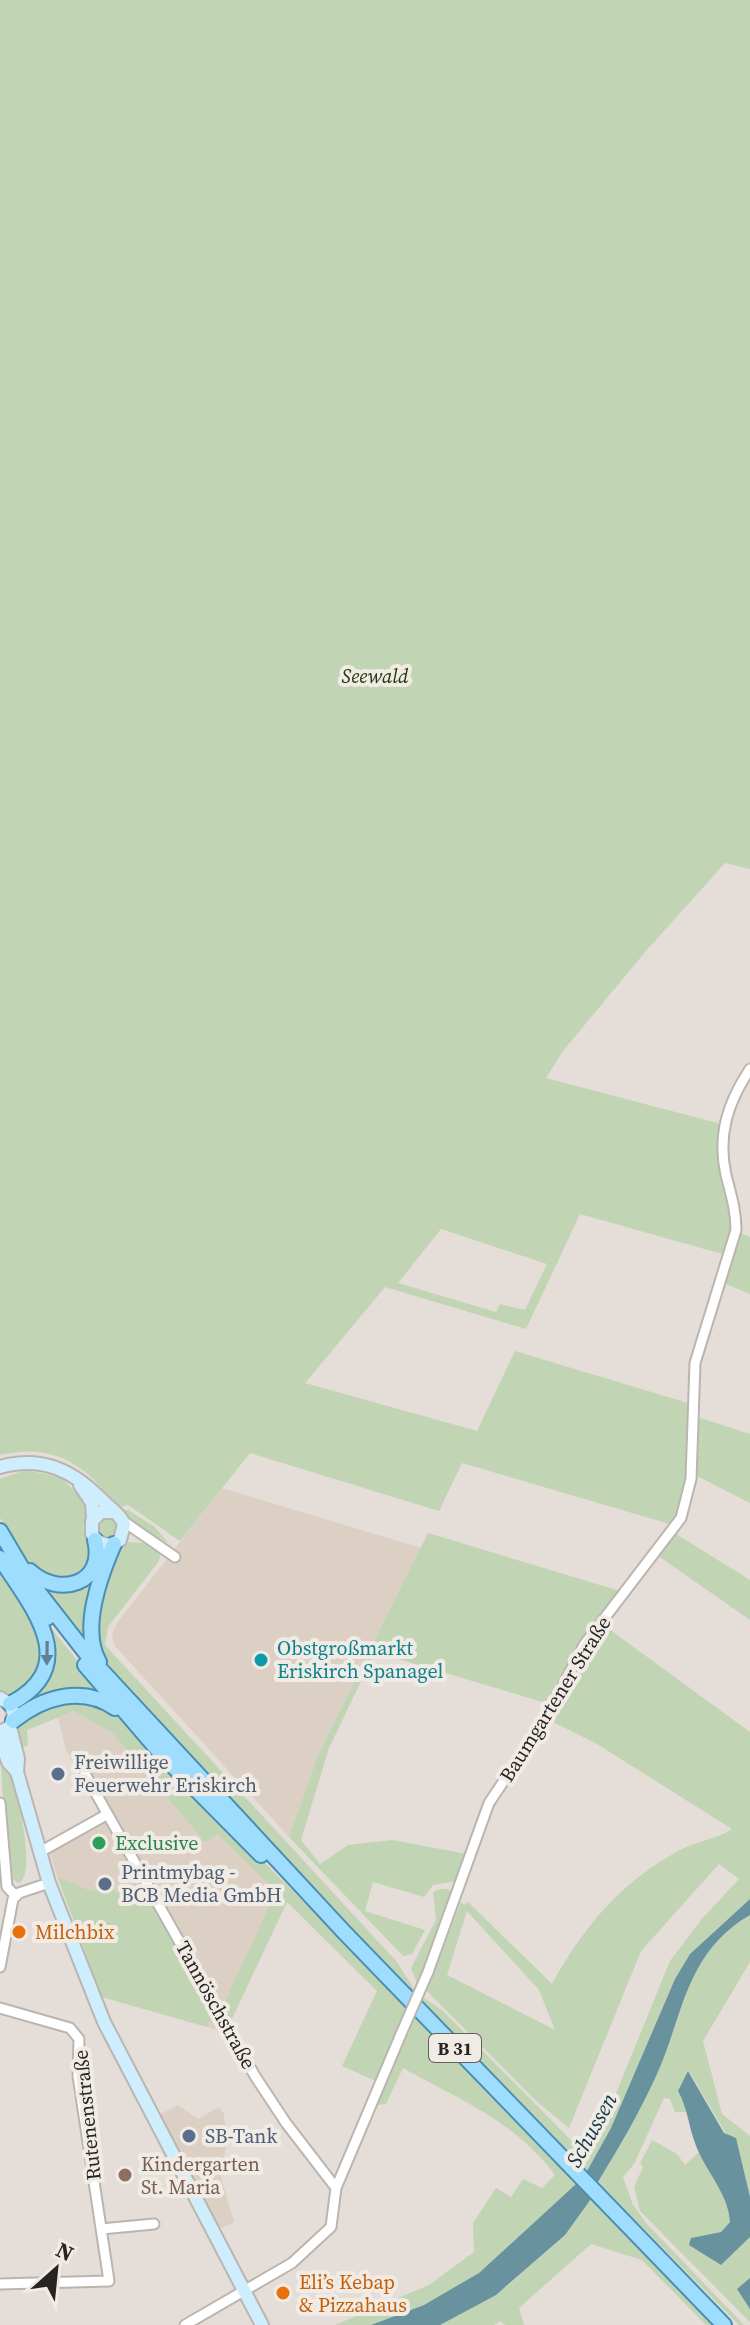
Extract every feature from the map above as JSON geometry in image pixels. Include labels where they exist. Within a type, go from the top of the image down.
[{"type":"main road","points":[[2,1534],[33,1575],[59,1587],[69,1586],[86,1577],[95,1564],[95,1540]]},
{"type":"main road","name":"B 31","points":[[2,1534],[64,1627],[118,1688],[344,1932],[724,2325]]},
{"type":"main road","points":[[118,1540],[95,1605],[90,1637],[97,1660],[118,1688]]},
{"type":"main road","name":"B 31","points":[[0,1558],[23,1591],[143,1734],[305,1899],[344,1932]]},
{"type":"main road","points":[[5,1701],[37,1684],[47,1663],[46,1637],[23,1591]]},
{"type":"main road","points":[[6,1729],[54,1699],[86,1694],[109,1704],[143,1734]]},
{"type":"street","name":"Baumgartener Straße","points":[[185,2325],[315,2246],[331,2227],[336,2188],[428,1972],[489,1803],[546,1718],[584,1645],[671,1534],[688,1498],[695,1363],[736,1230],[736,1209],[726,1173],[722,1140],[735,1090],[750,1069]]},
{"type":"street","points":[[0,1467],[41,1463],[74,1476],[119,1517],[175,1557]]},
{"type":"street","points":[[74,1476],[92,1503],[90,1528],[95,1540],[104,1545],[146,1537]]},
{"type":"street","points":[[93,1518],[104,1511],[119,1517]]},
{"type":"street","points":[[118,1540],[119,1517]]},
{"type":"street","points":[[5,1701],[8,1762],[17,1772],[49,1883],[104,2022],[262,2325]]},
{"type":"street","name":"Tannöschstraße","points":[[85,1774],[255,2076],[302,2146],[336,2188]]},
{"type":"street","points":[[0,1803],[7,1887],[16,1896]]},
{"type":"street","points":[[40,1852],[106,1815]]},
{"type":"street","points":[[0,1967],[8,1911],[16,1896],[49,1883]]},
{"type":"street","name":"Rutenenstraße","points":[[0,2008],[63,2026],[76,2033],[78,2076],[109,2281],[0,2284]]},
{"type":"street","points":[[101,2229],[154,2224]]},
{"type":"shaded area","points":[[222,1488],[421,1548],[318,1755],[289,1837],[114,1645],[112,1634],[117,1623]]},
{"type":"shaded area","points":[[74,1711],[112,1733],[205,1842],[216,1833],[276,1891],[221,2009],[229,2033],[116,2001],[135,1901],[77,1886],[57,1876],[50,1852],[105,1821],[66,1750],[58,1718]]},
{"type":"shaded area","points":[[178,2105],[198,2119],[219,2107],[224,2114],[227,2143],[220,2174],[234,2222],[217,2230],[153,2112],[163,2113]]},
{"type":"green space","name":"Seewald","points":[[0,0],[750,0],[750,869],[725,863],[646,951],[563,1051],[546,1078],[721,1124],[731,1206],[726,1255],[580,1214],[526,1329],[385,1287],[305,1383],[477,1431],[515,1351],[688,1403],[685,1496],[673,1525],[462,1463],[439,1511],[250,1453],[180,1541],[128,1505],[120,1507],[87,1474],[65,1459],[41,1452],[0,1455]],"holes":[[[441,1229],[547,1264],[525,1310],[500,1304],[496,1312],[398,1283]]]},
{"type":"green space","points":[[738,1232],[750,1237],[750,1294],[724,1283]]},
{"type":"green space","points":[[694,1416],[750,1434],[750,1503],[695,1475]]},
{"type":"green space","points":[[25,1470],[61,1477],[88,1505],[83,1528],[91,1557],[87,1568],[76,1578],[61,1582],[32,1567],[0,1518],[0,1479]]},
{"type":"green space","points":[[128,1510],[155,1527],[168,1543],[131,1522],[121,1511]]},
{"type":"green space","points":[[107,1517],[118,1528],[107,1539],[96,1528]]},
{"type":"green space","points":[[428,1533],[620,1591],[579,1645],[549,1704],[375,1652],[329,1748],[301,1840],[320,1864],[348,1845],[392,1840],[467,1854],[457,1881],[433,1885],[424,1897],[373,1882],[365,1911],[425,1930],[412,1954],[403,1956],[289,1837],[318,1755]]},
{"type":"green space","points":[[676,1534],[750,1580],[750,1620],[657,1555]]},
{"type":"green space","points":[[128,1542],[143,1543],[160,1554],[159,1561],[108,1627],[105,1645],[397,1962],[414,1989],[413,1993],[102,1660],[94,1627],[113,1555]]},
{"type":"green space","points":[[0,1568],[44,1637],[37,1680],[14,1696],[0,1690]]},
{"type":"green space","points":[[97,1569],[87,1646],[37,1584],[63,1591]]},
{"type":"green space","points":[[602,1624],[750,1732],[750,1899],[690,1954],[675,1979],[611,2128],[587,2171],[422,2003],[424,1998],[443,2011],[575,2144],[579,2138],[595,2134],[608,2113],[670,1961],[701,1920],[739,1879],[719,1864],[641,1951],[569,2128],[534,2099],[427,1991],[461,1902],[464,1905],[468,1902],[552,1984],[577,1943],[622,1891],[680,1850],[732,1829],[597,1744],[549,1720],[577,1662]],"holes":[[[467,1911],[539,1990],[555,2030],[447,1975]]]},
{"type":"green space","points":[[49,1626],[109,1699],[24,1708],[23,1704],[40,1689],[51,1670],[54,1649]]},
{"type":"green space","points":[[80,1697],[113,1710],[407,2006],[376,2081],[342,2066],[377,1991],[287,1902],[230,2023],[221,2009],[276,1891],[217,1834],[205,1842],[112,1733],[74,1711],[27,1730],[28,1746],[20,1747],[16,1726],[29,1714],[63,1700]]},
{"type":"green space","points":[[0,1751],[11,1777],[22,1819],[26,1860],[24,1875],[19,1883],[8,1876]]},
{"type":"green space","points":[[57,1876],[85,1888],[115,1890],[116,1893],[138,1882],[135,1901],[156,1904],[221,2021],[208,2021],[207,2027],[102,1997]]},
{"type":"green space","points":[[448,1889],[453,1894],[452,1900],[417,1983],[411,1968],[436,1920],[433,1892]]},
{"type":"green space","points":[[750,1915],[750,1962],[703,2041],[722,2114],[750,2136],[750,2197],[740,2158],[689,2071],[678,2091],[688,2112],[675,2112],[670,2099],[664,2098],[634,2164],[623,2177],[633,2205],[647,2224],[744,2325],[739,2325],[598,2182],[645,2100],[699,1962],[720,1934]]},
{"type":"green space","points":[[416,2016],[576,2184],[479,2273],[456,2287],[424,2305],[371,2325],[335,2325],[429,2285],[474,2252],[473,2223],[496,2188],[511,2197],[523,2179],[542,2188],[555,2175],[539,2156],[504,2126],[403,2068],[386,2104],[375,2105]]},
{"type":"green space","points":[[652,2140],[677,2154],[685,2165],[700,2151],[730,2209],[730,2222],[721,2232],[691,2238],[690,2245],[721,2265],[750,2237],[750,2322],[640,2211],[634,2187],[643,2167],[640,2163]]},
{"type":"green space","points":[[591,2199],[713,2325],[706,2325],[642,2260],[591,2244],[519,2308],[524,2325],[505,2325],[500,2321],[494,2325],[440,2325],[505,2288],[565,2235]]},
{"type":"water","points":[[750,1899],[750,1915],[712,1947],[700,1965],[650,2088],[598,2182],[587,2171],[611,2128],[675,1979],[690,1954]]},
{"type":"water","points":[[688,2071],[724,2133],[736,2138],[750,2197],[750,2237],[721,2265],[689,2245],[691,2238],[721,2232],[730,2222],[725,2201],[698,2150],[678,2091]]},
{"type":"water","points":[[576,2184],[591,2199],[565,2235],[496,2295],[440,2325],[371,2325],[424,2305],[479,2273]]},
{"type":"water","points":[[750,2278],[750,2309],[737,2289]]},
{"type":"place","name":"Obstgroßmarkt Eriskirch Spanagel","points":[[261,1660]]},
{"type":"place","name":"Freiwillige Feuerwehr Eriskirch","points":[[58,1774]]},
{"type":"place","name":"Exclusive","points":[[99,1843]]},
{"type":"place","name":"Printmybag - BCB Media GmbH","points":[[105,1884]]},
{"type":"place","name":"Milchbix","points":[[19,1932]]},
{"type":"place","name":"SB-Tank","points":[[189,2136]]},
{"type":"place","name":"Kindergarten St. Maria","points":[[125,2175]]},
{"type":"place","name":"Eli’s Kebap & Pizzahaus","points":[[283,2293]]},
{"type":"water label","name":"Schussen","points":[[591,2130]]}]
